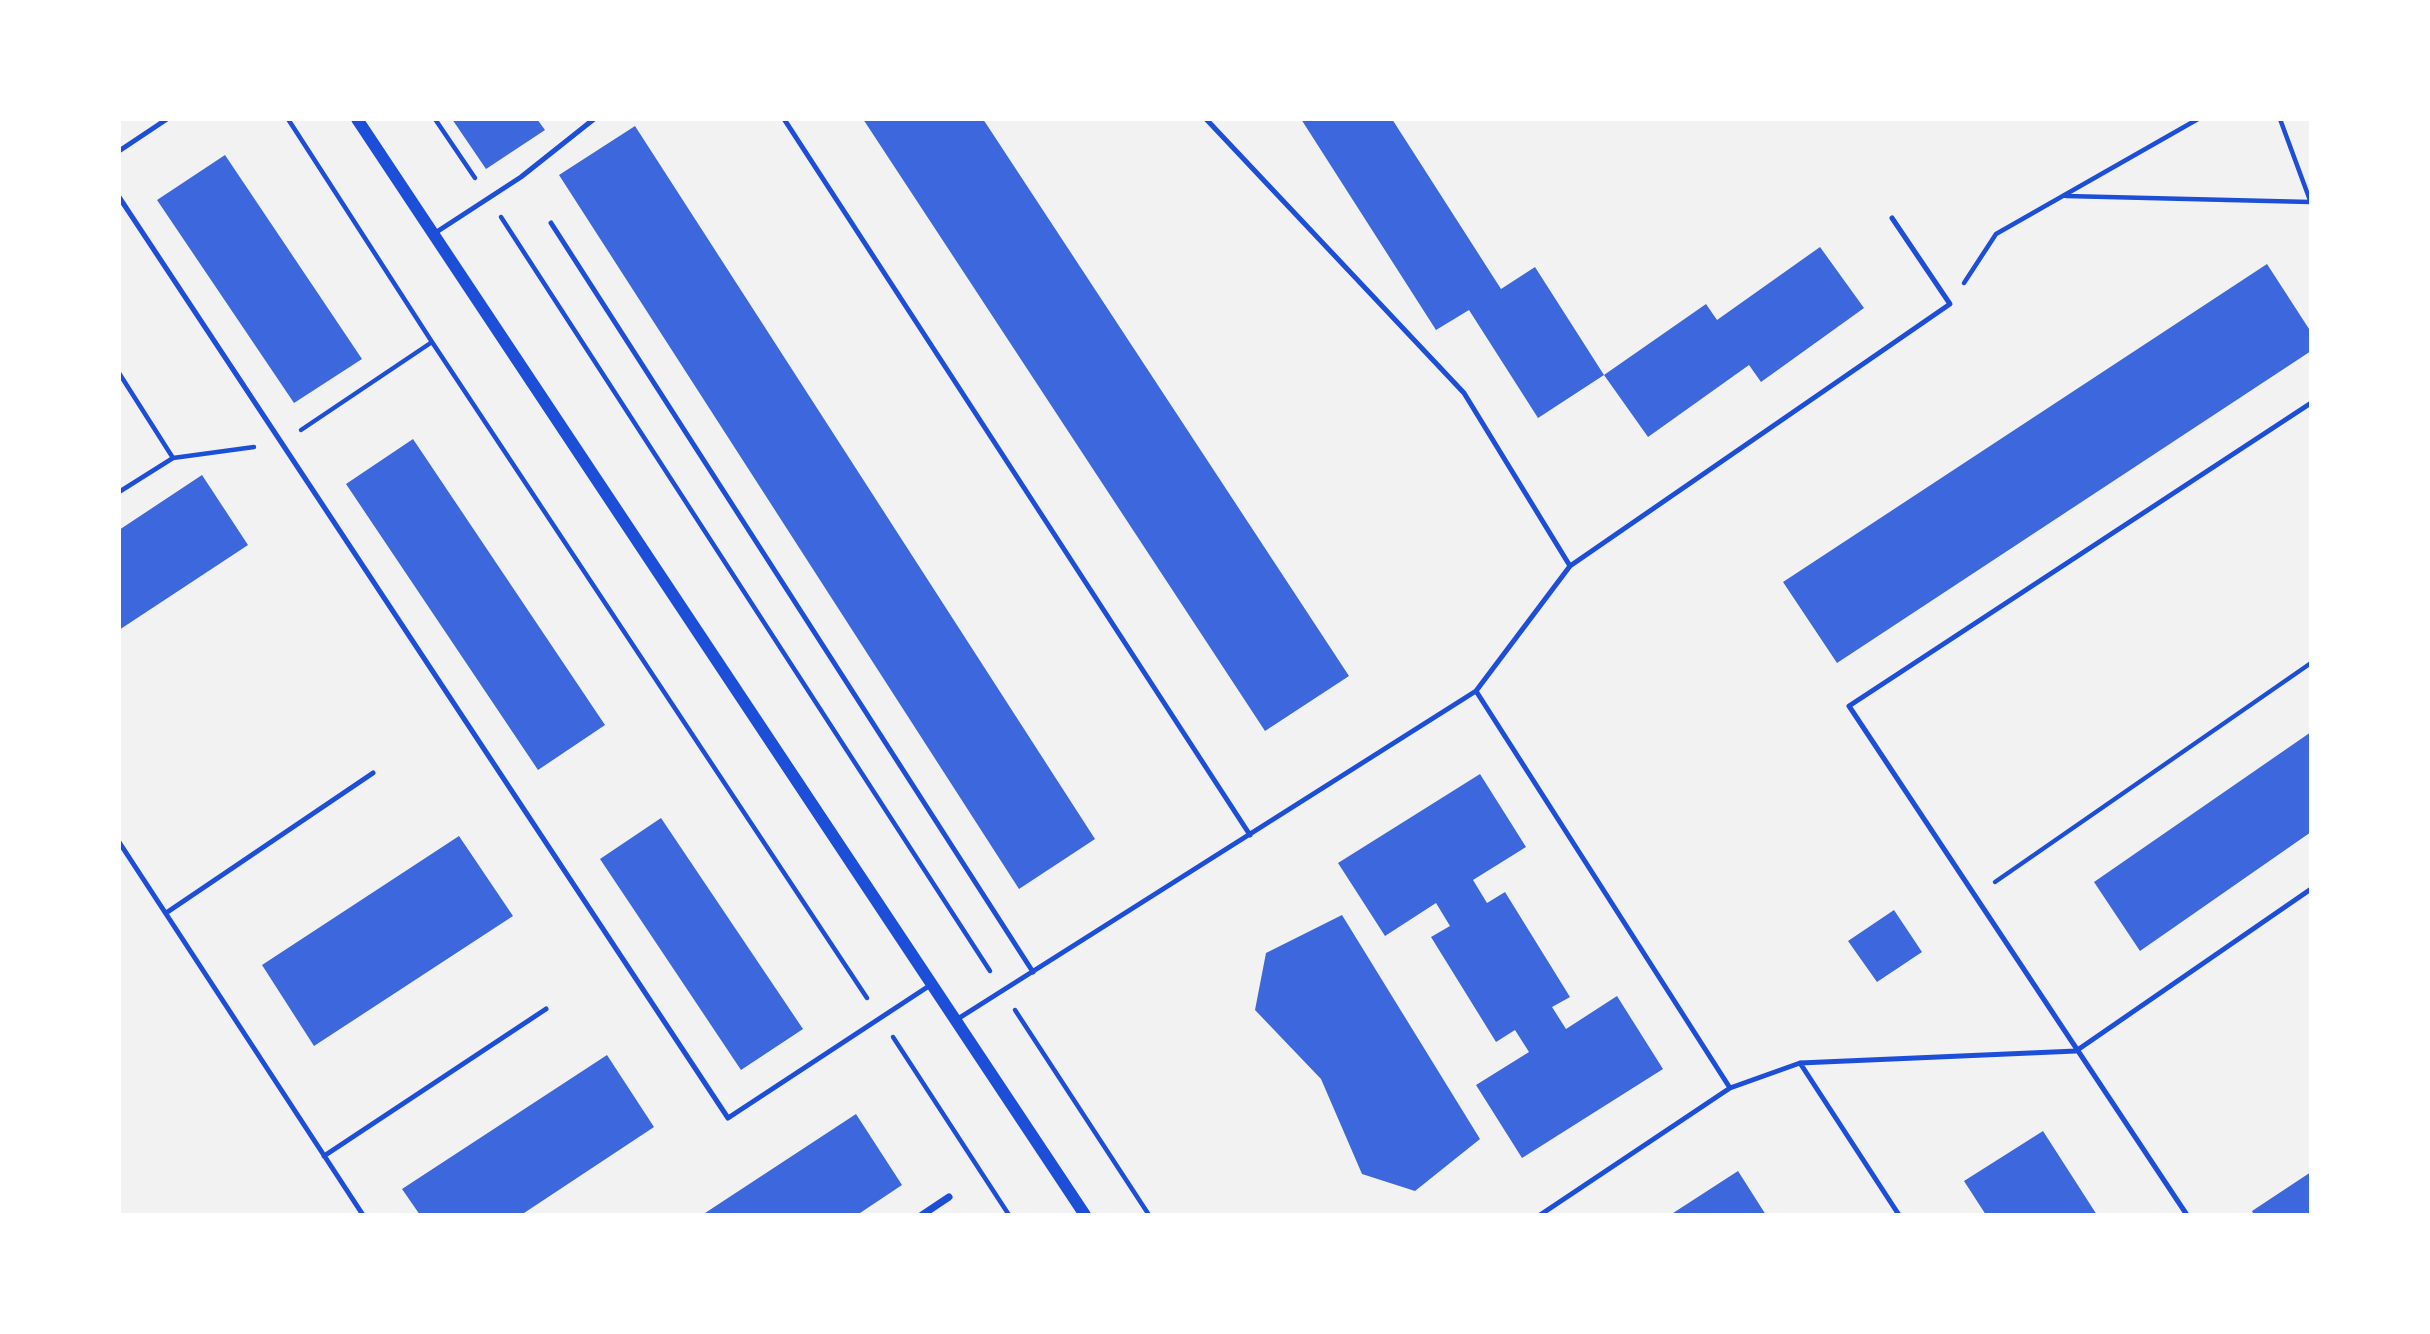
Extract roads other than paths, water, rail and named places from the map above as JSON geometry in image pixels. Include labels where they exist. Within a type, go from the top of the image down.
[{"type":"street","points":[[357,119],[1085,1215]]},
{"type":"street","points":[[922,1215],[949,1197]]},
{"type":"lane","points":[[119,151],[167,119]]},
{"type":"lane","points":[[434,234],[521,177],[594,119]]},
{"type":"lane","points":[[784,119],[1251,835]]},
{"type":"lane","points":[[1206,119],[1464,393],[1570,566]]},
{"type":"lane","points":[[119,197],[728,1118],[932,984]]},
{"type":"lane","points":[[956,1020],[1476,691],[1570,566],[1950,304],[1892,218]]},
{"type":"lane","points":[[551,223],[1033,972]]},
{"type":"lane","points":[[2187,1215],[1849,706],[2311,404]]},
{"type":"lane","points":[[1476,691],[1731,1088]]},
{"type":"lane","points":[[166,913],[373,773]]},
{"type":"lane","points":[[119,842],[363,1215]]},
{"type":"lane","points":[[1540,1215],[1731,1088],[1800,1063],[2076,1051],[2311,889]]},
{"type":"lane","points":[[324,1156],[546,1009]]},
{"type":"lane","points":[[1800,1063],[1899,1215]]},
{"type":"lane","points":[[1552,1207],[1558,1215]]}]
